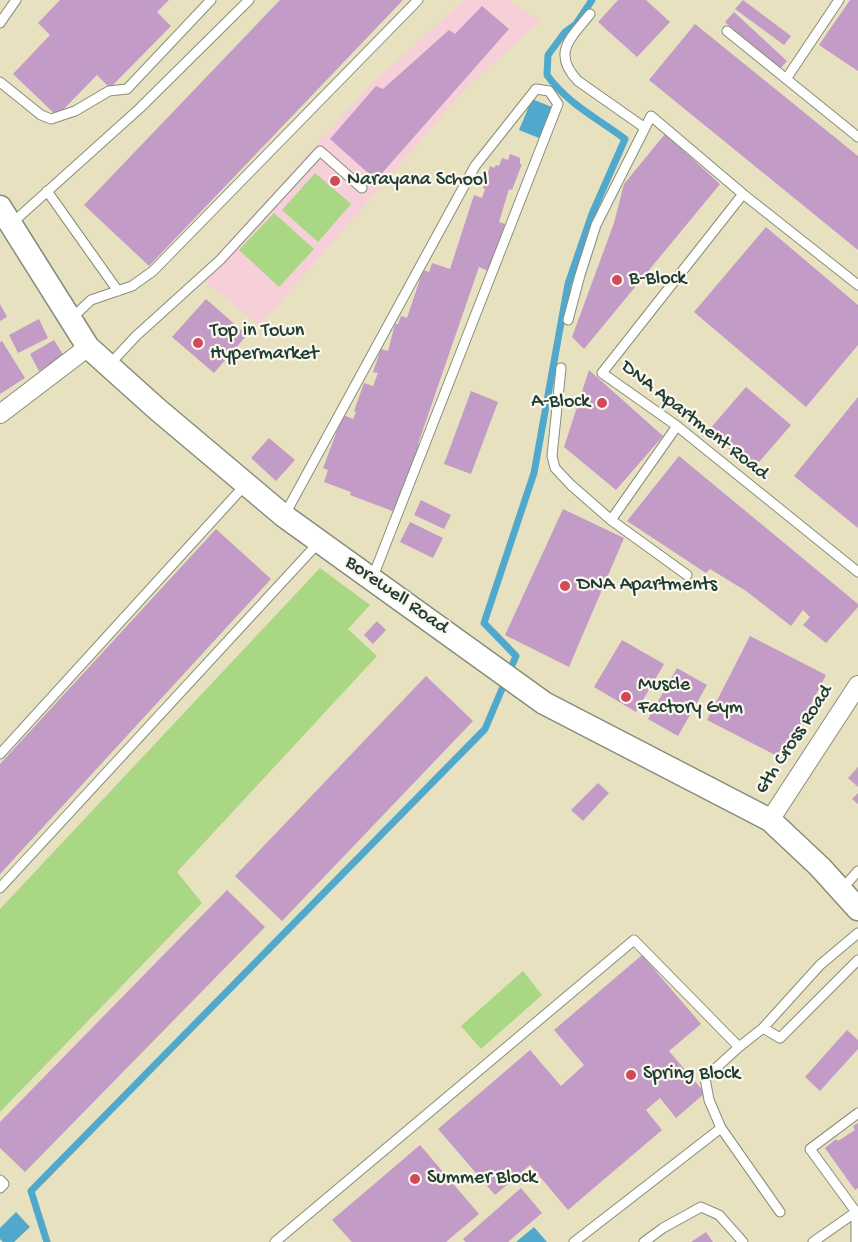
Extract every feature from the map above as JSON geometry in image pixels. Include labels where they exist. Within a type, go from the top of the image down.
[{"type":"street","name":"Borewell Road","points":[[5,216],[88,347],[157,409],[284,516],[544,703],[770,819],[820,867],[858,909]]},
{"type":"street","points":[[0,414],[88,347]]},
{"type":"street","name":"6th Cross Road","points":[[770,819],[858,685]]},
{"type":"lane","points":[[0,23],[16,0]]},
{"type":"lane","points":[[0,82],[41,115],[51,119],[75,111],[109,91],[127,89],[211,0]]},
{"type":"lane","points":[[5,216],[47,191],[141,108],[249,0]]},
{"type":"lane","points":[[70,319],[91,300],[132,286],[153,271],[418,0]]},
{"type":"lane","points":[[786,79],[839,0]]},
{"type":"lane","points":[[590,14],[565,48],[564,55],[571,74],[645,128]]},
{"type":"lane","points":[[727,31],[858,137]]},
{"type":"lane","points":[[284,516],[475,166],[536,89],[549,91],[558,104],[372,579]]},
{"type":"lane","points":[[568,320],[596,225],[651,116],[743,194],[858,285]]},
{"type":"lane","points":[[110,365],[136,336],[220,260],[320,152],[362,188]]},
{"type":"lane","points":[[47,191],[118,291]]},
{"type":"lane","name":"DNA Apartment Road","points":[[743,194],[602,373],[677,426],[858,572]]},
{"type":"lane","points":[[561,368],[552,456],[555,468],[563,478],[611,520],[687,575]]},
{"type":"lane","points":[[611,520],[677,426]]},
{"type":"lane","points":[[0,754],[246,484]]},
{"type":"lane","points":[[0,888],[320,541]]},
{"type":"lane","points":[[841,890],[858,871]]},
{"type":"lane","points":[[780,1212],[722,1128],[710,1100],[705,1078],[763,1028],[820,965],[858,933]]},
{"type":"lane","points":[[275,1242],[634,940],[739,1047]]},
{"type":"lane","points":[[763,1028],[780,1038],[858,960]]},
{"type":"lane","points":[[856,1242],[856,1212],[810,1149],[858,1113]]},
{"type":"lane","points":[[574,1242],[722,1128]]},
{"type":"lane","points":[[0,1180],[4,1184],[0,1188]]},
{"type":"lane","points":[[644,1242],[663,1228],[701,1207],[719,1215],[743,1242]]},
{"type":"lane","points":[[813,1242],[856,1212]]},
{"type":"shaded area","name":"Narayana School","points":[[464,0],[508,0],[541,21],[468,86],[260,326],[198,276],[370,85]]},
{"type":"green space","points":[[315,173],[351,204],[318,242],[282,210]]},
{"type":"green space","points":[[274,213],[314,249],[279,287],[239,250]]},
{"type":"green space","points":[[320,568],[370,605],[348,629],[377,656],[177,872],[202,903],[0,1112],[0,909]]},
{"type":"green space","points":[[523,971],[542,995],[481,1049],[461,1026]]},
{"type":"water","points":[[532,99],[552,107],[539,138],[519,130]]},
{"type":"water","points":[[16,1212],[30,1227],[14,1242],[3,1242],[0,1239],[0,1228]]},
{"type":"water","points":[[534,1227],[547,1242],[516,1242]]},
{"type":"building","points":[[60,0],[169,0],[157,12],[171,26],[110,88],[97,75],[57,116],[13,74],[50,35],[38,23]]},
{"type":"building","points":[[280,0],[403,0],[149,266],[84,205]]},
{"type":"building","points":[[618,0],[646,0],[670,22],[637,57],[598,22]]},
{"type":"building","points":[[743,0],[791,36],[784,45],[735,9]]},
{"type":"building","points":[[850,0],[858,0],[858,71],[819,45]]},
{"type":"building","points":[[482,6],[509,29],[376,180],[330,139],[376,86],[383,89],[449,30],[455,34]]},
{"type":"building","points":[[734,12],[787,61],[778,71],[725,22]]},
{"type":"building","points":[[695,24],[858,156],[858,250],[649,80]]},
{"type":"building","name":"B-Block","points":[[665,134],[720,184],[584,349],[572,337],[614,223],[624,184]]},
{"type":"building","points":[[510,154],[520,158],[520,164],[522,164],[512,190],[509,189],[499,222],[505,224],[488,271],[479,267],[418,444],[423,446],[395,512],[350,495],[351,492],[324,482],[328,470],[323,468],[343,415],[353,419],[364,383],[373,386],[378,373],[373,372],[381,349],[388,351],[395,324],[398,324],[401,316],[407,318],[423,270],[429,272],[432,263],[450,269],[474,195],[482,198],[490,166],[494,168],[496,165],[499,166],[502,158],[508,160]]},
{"type":"building","points":[[766,227],[858,305],[858,345],[806,407],[694,312]]},
{"type":"building","points":[[206,299],[247,335],[214,373],[172,337]]},
{"type":"building","points":[[0,304],[7,317],[0,321]]},
{"type":"building","points":[[39,319],[48,338],[18,353],[9,335]]},
{"type":"building","points":[[54,340],[64,356],[39,371],[30,354]]},
{"type":"building","points":[[2,341],[25,378],[0,394],[0,342]]},
{"type":"building","name":"A-Block","points":[[589,370],[663,436],[616,490],[564,447]]},
{"type":"building","points":[[746,387],[791,425],[753,469],[708,431]]},
{"type":"building","points":[[471,391],[498,402],[471,474],[444,464]]},
{"type":"building","points":[[858,397],[858,528],[794,476]]},
{"type":"building","points":[[269,438],[295,460],[276,481],[251,458]]},
{"type":"building","points":[[679,456],[858,604],[858,607],[826,643],[803,625],[810,617],[803,610],[791,626],[746,591],[710,569],[706,573],[627,521]]},
{"type":"building","points":[[421,500],[451,515],[444,529],[414,515]]},
{"type":"building","name":"DNA Apartments","points":[[563,509],[624,538],[569,667],[505,635]]},
{"type":"building","points":[[410,522],[443,538],[433,558],[400,542]]},
{"type":"building","points":[[216,529],[271,579],[0,874],[0,764]]},
{"type":"building","points":[[377,621],[386,630],[373,644],[364,635]]},
{"type":"building","points":[[750,636],[826,675],[783,759],[707,720]]},
{"type":"building","points":[[622,640],[664,664],[636,712],[594,687]]},
{"type":"building","points":[[677,668],[707,685],[678,736],[648,719]]},
{"type":"building","points":[[426,676],[473,721],[282,921],[235,876]]},
{"type":"building","points":[[858,767],[858,787],[848,778]]},
{"type":"building","points":[[598,783],[609,793],[583,821],[571,810]]},
{"type":"building","points":[[858,793],[858,804],[852,799]]},
{"type":"building","points":[[227,890],[265,927],[25,1172],[0,1148],[0,1122]]},
{"type":"building","name":"Spring Block","points":[[642,955],[701,1024],[669,1051],[705,1093],[676,1118],[660,1098],[646,1110],[662,1130],[568,1210],[530,1165],[495,1195],[438,1129],[530,1050],[561,1086],[584,1065],[554,1030]]},
{"type":"building","points":[[847,1030],[858,1040],[858,1049],[820,1091],[805,1077]]},
{"type":"building","points":[[858,1123],[858,1188],[855,1190],[825,1148],[836,1139],[838,1141],[855,1130],[853,1126]]},
{"type":"building","name":"Summer Block","points":[[420,1145],[479,1214],[446,1242],[352,1242],[332,1220]]},
{"type":"building","points":[[521,1188],[542,1213],[508,1242],[466,1242],[463,1239]]},
{"type":"building","points":[[706,1232],[713,1242],[691,1242]]},
{"type":"waterway","points":[[47,1242],[31,1191],[485,729],[516,656],[484,623],[534,473],[568,284],[592,214],[625,139],[564,94],[547,75],[548,55],[565,32],[576,24],[592,0]]},
{"type":"place","name":"Narayana School","points":[[335,181]]},
{"type":"place","name":"B-Block","points":[[617,280]]},
{"type":"place","name":"Top in Town Hypermarket","points":[[198,343]]},
{"type":"place","name":"A-Block","points":[[602,403]]},
{"type":"place","name":"DNA Apartments","points":[[565,586]]},
{"type":"place","name":"Muscle Factory Gym","points":[[626,697]]},
{"type":"place","name":"Spring Block","points":[[631,1075]]},
{"type":"place","name":"Summer Block","points":[[415,1179]]}]
